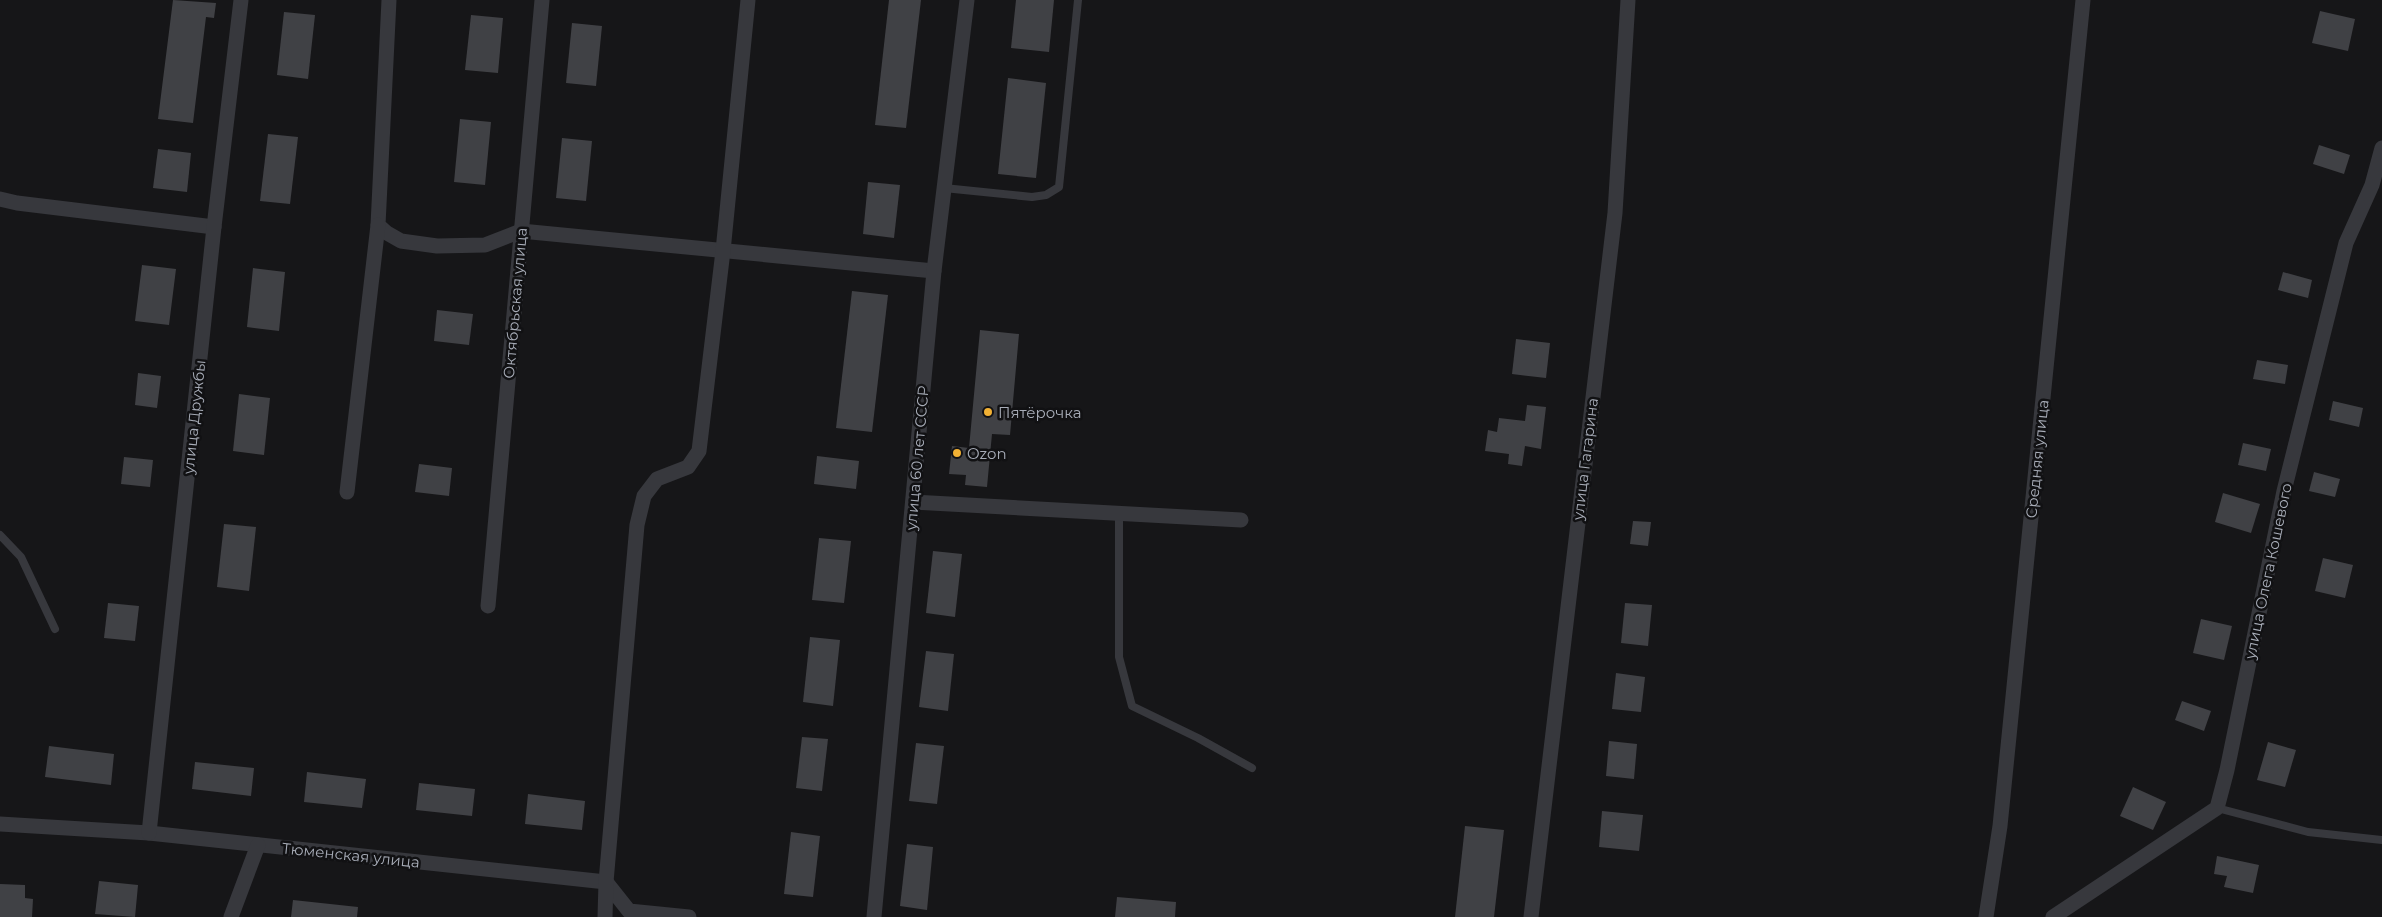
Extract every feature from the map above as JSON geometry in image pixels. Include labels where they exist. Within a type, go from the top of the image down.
[{"type":"street","name":"улица Дружбы","points":[[149,833],[214,227],[242,0]]},
{"type":"street","points":[[347,492],[378,225],[389,0]]},
{"type":"street","name":"Октябрьская улица","points":[[488,606],[542,0]]},
{"type":"street","points":[[605,917],[606,882],[637,525],[644,496],[657,480],[688,467],[699,451],[723,250],[748,0]]},
{"type":"street","name":"улица 60 лет СССР","points":[[874,917],[934,271],[967,0]]},
{"type":"street","name":"улица Гагарина","points":[[1530,917],[1615,213],[1628,0]]},
{"type":"street","name":"Средняя улица","points":[[1986,917],[2000,826],[2083,0]]},
{"type":"street","name":"улица Олега Кошевого","points":[[2217,808],[2227,770],[2286,481],[2346,243],[2372,185],[2382,148]]},
{"type":"street","points":[[0,199],[214,227]]},
{"type":"street","points":[[378,225],[387,234],[401,241],[437,246],[485,245],[521,231],[934,271]]},
{"type":"street","points":[[913,502],[1241,520]]},
{"type":"street","points":[[2052,917],[2217,808]]},
{"type":"street","name":"Тюменская улица","points":[[0,824],[149,833],[606,882]]},
{"type":"street","points":[[231,917],[258,846]]},
{"type":"street","points":[[606,882],[629,911],[689,917]]},
{"type":"lane","points":[[944,188],[1032,197],[1046,195],[1059,187],[1078,0]]},
{"type":"lane","points":[[1119,513],[1119,657],[1132,706],[1198,738],[1252,768]]},
{"type":"lane","points":[[0,535],[21,557],[55,629]]},
{"type":"lane","points":[[2217,808],[2308,832],[2382,840]]},
{"type":"building","points":[[173,0],[216,3],[214,18],[206,17],[193,123],[158,119]]},
{"type":"building","points":[[889,0],[921,0],[906,128],[875,125]]},
{"type":"building","points":[[1016,0],[1054,0],[1049,52],[1011,48]]},
{"type":"building","points":[[2320,11],[2355,19],[2348,51],[2312,43]]},
{"type":"building","points":[[284,12],[315,15],[308,79],[277,75]]},
{"type":"building","points":[[471,15],[503,18],[498,73],[465,70]]},
{"type":"building","points":[[572,23],[602,26],[596,86],[566,83]]},
{"type":"building","points":[[1008,78],[1046,83],[1036,178],[998,174]]},
{"type":"building","points":[[460,119],[491,122],[485,185],[454,182]]},
{"type":"building","points":[[268,134],[298,137],[290,204],[260,201]]},
{"type":"building","points":[[562,138],[592,141],[586,201],[556,198]]},
{"type":"building","points":[[2319,145],[2350,155],[2344,174],[2313,164]]},
{"type":"building","points":[[158,149],[191,153],[187,192],[153,188]]},
{"type":"building","points":[[868,182],[900,185],[894,238],[863,234]]},
{"type":"building","points":[[142,265],[176,269],[169,325],[135,321]]},
{"type":"building","points":[[253,268],[285,272],[279,331],[247,327]]},
{"type":"building","points":[[2283,272],[2312,280],[2308,298],[2278,290]]},
{"type":"building","points":[[852,291],[888,295],[872,432],[836,428]]},
{"type":"building","points":[[437,310],[473,314],[469,345],[434,341]]},
{"type":"building","points":[[980,330],[1019,334],[1010,435],[992,434],[987,487],[965,485],[966,475],[949,474],[952,446],[969,448]]},
{"type":"building","points":[[1516,339],[1550,343],[1546,378],[1512,374]]},
{"type":"building","points":[[2257,360],[2288,365],[2285,384],[2253,379]]},
{"type":"building","points":[[138,373],[161,376],[157,408],[135,405]]},
{"type":"building","points":[[239,394],[270,398],[264,455],[233,451]]},
{"type":"building","points":[[2333,401],[2363,408],[2359,427],[2329,420]]},
{"type":"building","points":[[1527,405],[1546,407],[1541,449],[1525,446],[1522,466],[1508,464],[1509,454],[1485,451],[1488,430],[1497,432],[1499,418],[1525,421]]},
{"type":"building","points":[[2243,443],[2271,449],[2266,471],[2238,465]]},
{"type":"building","points":[[817,456],[859,461],[856,489],[814,484]]},
{"type":"building","points":[[124,457],[153,460],[150,487],[121,484]]},
{"type":"building","points":[[419,464],[452,468],[449,496],[415,492]]},
{"type":"building","points":[[2314,472],[2340,479],[2335,497],[2309,491]]},
{"type":"building","points":[[2223,493],[2260,504],[2251,533],[2215,522]]},
{"type":"building","points":[[1633,521],[1651,522],[1648,546],[1630,544]]},
{"type":"building","points":[[224,524],[256,527],[249,591],[217,587]]},
{"type":"building","points":[[819,538],[851,541],[844,603],[812,600]]},
{"type":"building","points":[[933,551],[962,554],[955,617],[926,613]]},
{"type":"building","points":[[2323,558],[2353,565],[2345,598],[2315,591]]},
{"type":"building","points":[[108,603],[139,606],[135,641],[104,638]]},
{"type":"building","points":[[1625,603],[1652,605],[1648,646],[1621,643]]},
{"type":"building","points":[[2201,619],[2232,626],[2224,660],[2193,653]]},
{"type":"building","points":[[810,637],[840,640],[833,706],[803,702]]},
{"type":"building","points":[[926,651],[954,654],[948,711],[919,707]]},
{"type":"building","points":[[1616,673],[1645,677],[1641,712],[1612,709]]},
{"type":"building","points":[[2182,701],[2211,711],[2204,731],[2175,720]]},
{"type":"building","points":[[802,737],[828,739],[822,791],[796,788]]},
{"type":"building","points":[[1609,741],[1637,744],[1634,779],[1606,776]]},
{"type":"building","points":[[2268,742],[2296,750],[2285,787],[2257,780]]},
{"type":"building","points":[[916,743],[944,746],[937,804],[909,801]]},
{"type":"building","points":[[49,746],[114,754],[111,785],[45,777]]},
{"type":"building","points":[[195,762],[254,768],[251,796],[192,789]]},
{"type":"building","points":[[307,772],[366,779],[362,808],[304,802]]},
{"type":"building","points":[[419,783],[475,789],[472,816],[416,810]]},
{"type":"building","points":[[2133,787],[2166,802],[2153,830],[2120,816]]},
{"type":"building","points":[[528,794],[585,801],[582,830],[525,824]]},
{"type":"building","points":[[1602,811],[1643,815],[1639,851],[1599,847]]},
{"type":"building","points":[[1465,826],[1504,830],[1494,917],[1455,917]]},
{"type":"building","points":[[791,832],[820,836],[813,897],[784,894]]},
{"type":"building","points":[[907,844],[933,847],[927,910],[900,906]]},
{"type":"building","points":[[2217,856],[2259,865],[2253,893],[2224,887],[2227,876],[2214,874]]},
{"type":"building","points":[[99,881],[138,885],[135,917],[95,914]]},
{"type":"building","points":[[0,884],[25,885],[25,898],[33,899],[32,917],[0,917]]},
{"type":"building","points":[[1117,897],[1176,902],[1175,917],[1115,917]]},
{"type":"building","points":[[293,900],[358,907],[357,917],[291,917]]},
{"type":"place","name":"Пятёрочка","points":[[988,412]]},
{"type":"place","name":"Ozon","points":[[957,453]]}]
